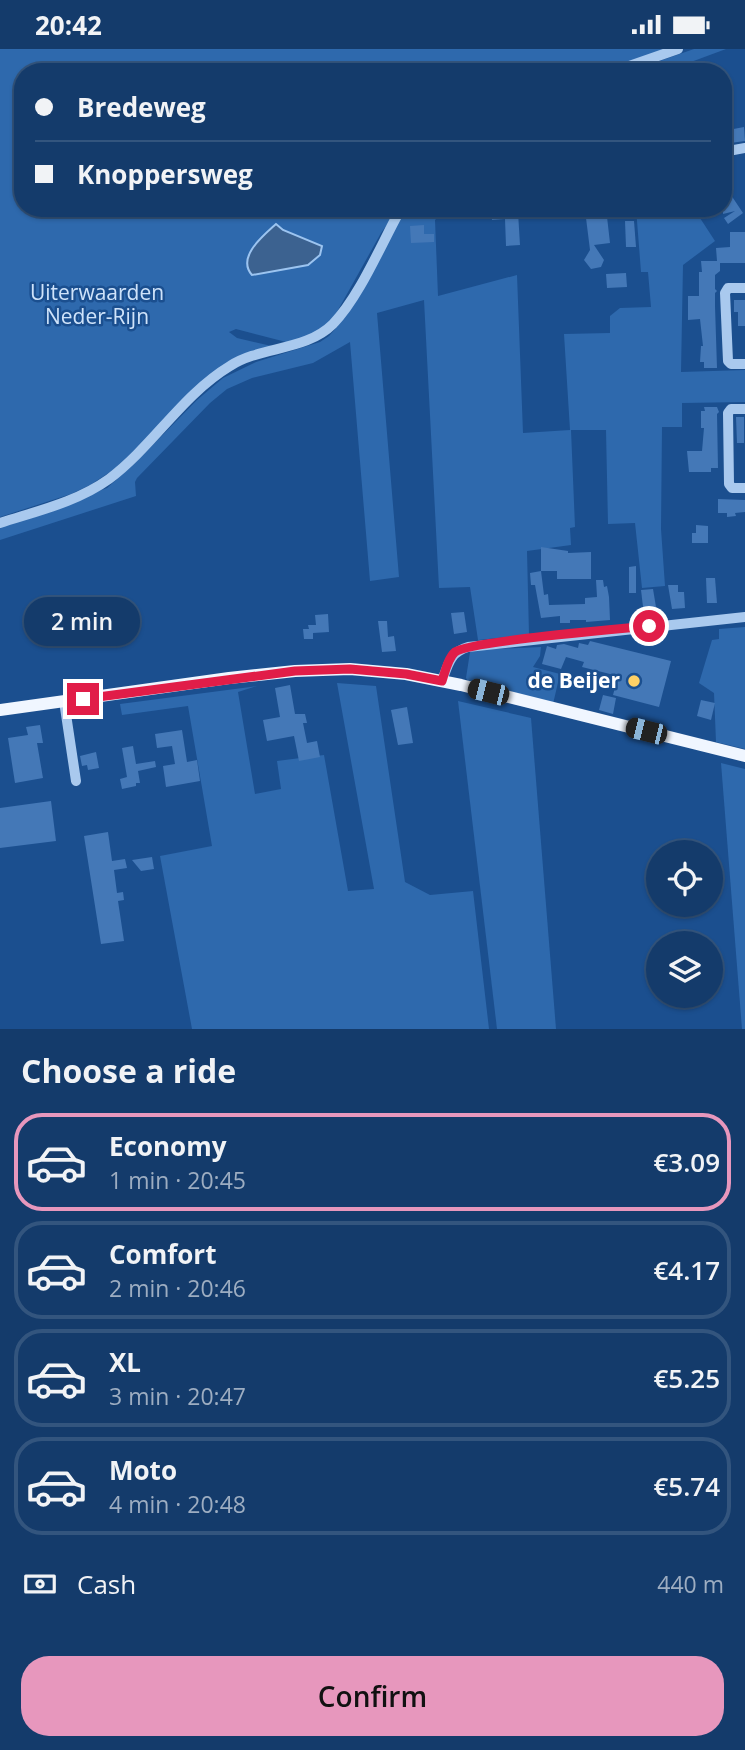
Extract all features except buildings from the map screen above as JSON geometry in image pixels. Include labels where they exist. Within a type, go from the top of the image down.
[{"type":"main road","points":[[0,710],[295,671],[350,669],[406,674],[442,681],[745,756]]},
{"type":"street","points":[[638,63],[678,49]]},
{"type":"street","points":[[0,523],[74,498],[108,479],[129,462],[206,384],[231,365],[318,336],[331,327],[345,310],[396,217]]},
{"type":"street","points":[[745,288],[728,288],[725,293],[728,361],[732,364],[745,364]]},
{"type":"street","points":[[745,409],[731,409],[727,413],[729,484],[732,488],[745,488]]},
{"type":"street","points":[[442,681],[451,656],[459,649],[468,647],[745,617]]},
{"type":"street","points":[[64,701],[76,781]]},
{"type":"green space","name":"Uiterwaarden Neder-Rijn","points":[[0,49],[668,49],[630,63],[14,63],[14,217],[393,217],[333,319],[323,329],[290,343],[236,329],[229,332],[237,338],[276,347],[242,357],[113,470],[90,485],[71,494],[0,517]]},
{"type":"green space","points":[[694,49],[726,49],[688,63],[654,63]]},
{"type":"green space","points":[[402,217],[438,217],[435,220],[438,296],[517,275],[523,433],[570,430],[564,334],[610,333],[610,316],[620,308],[651,307],[648,272],[641,272],[637,217],[700,218],[715,241],[683,265],[681,372],[745,370],[745,402],[682,403],[682,427],[662,427],[661,529],[665,586],[642,588],[635,523],[608,524],[606,430],[571,430],[575,527],[570,528],[571,545],[527,551],[529,635],[478,640],[470,587],[439,588],[424,300],[377,313],[399,577],[370,581],[350,342],[313,363],[252,378],[227,389],[137,478],[136,496],[0,540],[0,527],[107,488],[223,378],[256,362],[320,342],[329,336],[337,327]]},
{"type":"green space","points":[[745,627],[745,749],[716,742],[714,693],[699,683],[712,640],[719,639],[719,629]]},
{"type":"green space","points":[[541,647],[540,656],[533,667],[560,674],[553,704],[468,681],[466,678],[472,650]]},
{"type":"green space","points":[[337,683],[376,686],[405,882],[430,895],[473,891],[489,1029],[192,1029],[160,856],[212,846],[188,706],[122,715],[120,704],[257,686],[238,692],[255,794],[281,789],[277,761],[324,755],[348,891],[374,889]]},
{"type":"green space","points":[[458,701],[531,718],[556,1029],[497,1029]]},
{"type":"green space","points":[[721,763],[745,769],[745,1029],[742,1029]]},
{"type":"shaded area","points":[[276,224],[283,230],[322,246],[320,255],[308,265],[252,275],[247,261],[249,254]]},
{"type":"place","name":"de Beijer","points":[[634,681]]},
{"type":"route","points":[[83,699],[295,671],[350,669],[406,674],[442,681],[451,656],[459,649],[486,643],[649,626]]}]
